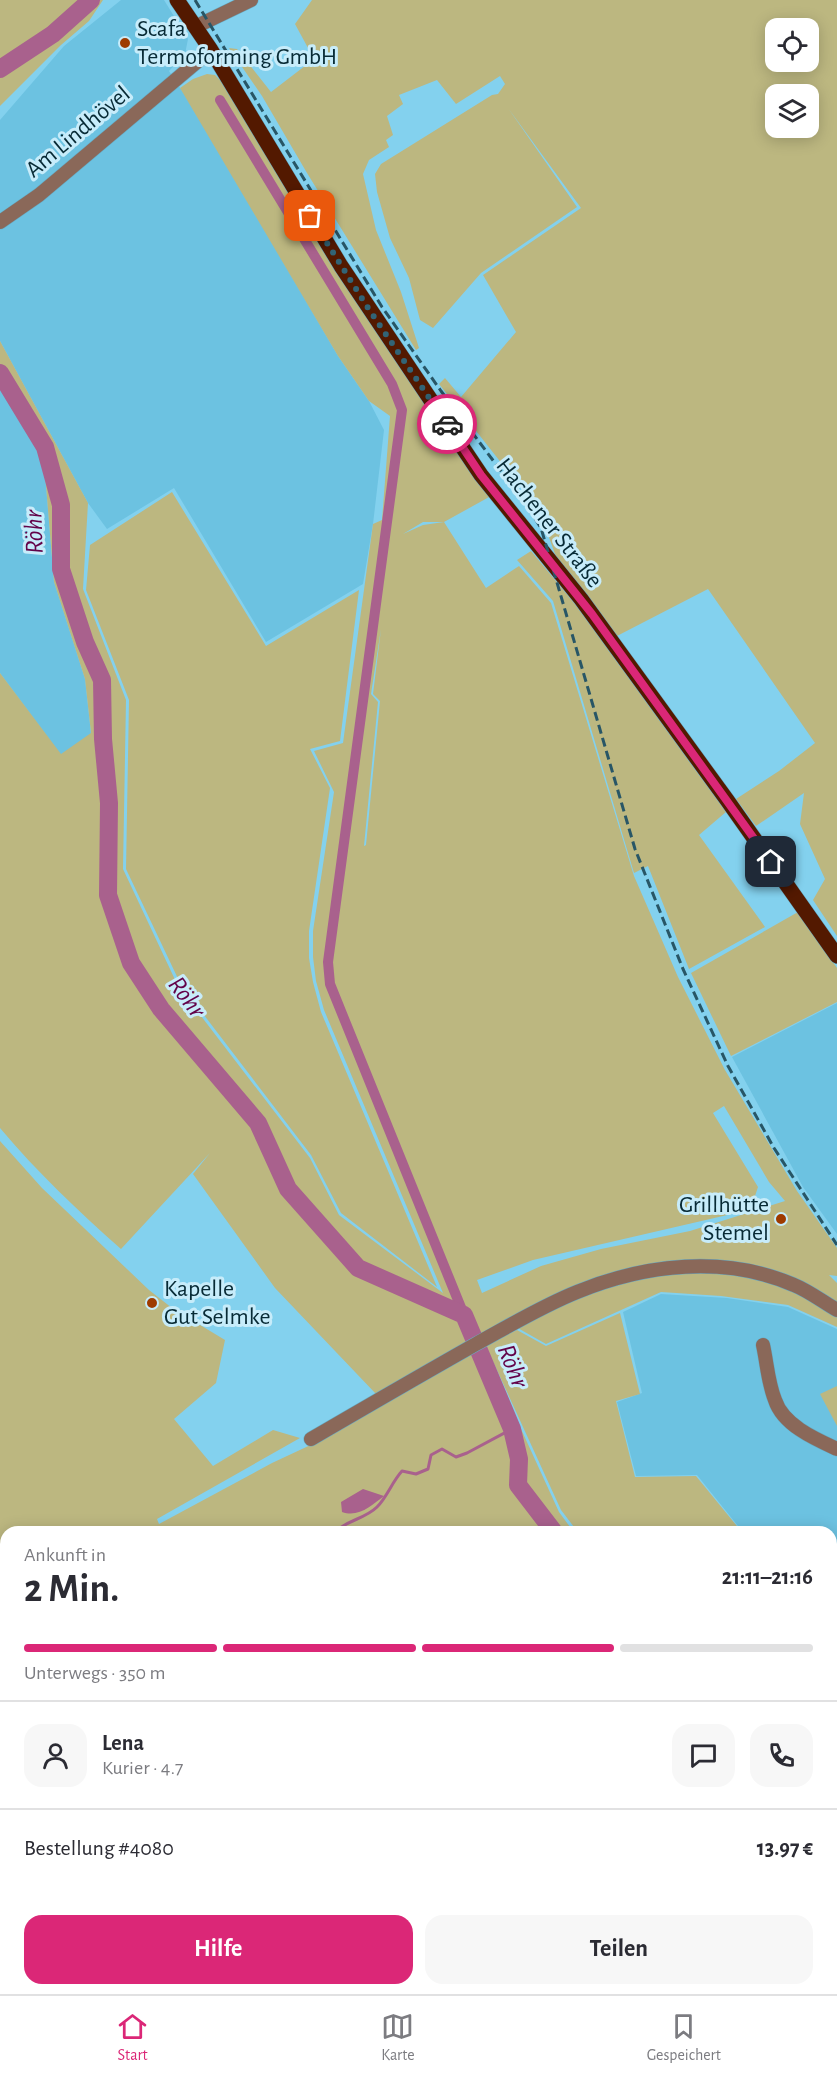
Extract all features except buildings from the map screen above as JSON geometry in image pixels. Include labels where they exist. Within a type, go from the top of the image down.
[{"type":"main road","name":"Hachener Straße","points":[[177,0],[211,50],[341,266],[481,475],[581,598],[837,956]]},
{"type":"street","points":[[195,27],[251,0]]},
{"type":"street","name":"Am Lindhövel","points":[[0,222],[39,195],[211,50]]},
{"type":"street","points":[[311,1439],[400,1386],[540,1309],[577,1291],[636,1274],[663,1268],[713,1266],[757,1273],[794,1285],[837,1310]]},
{"type":"street","points":[[763,1345],[775,1401],[781,1412],[798,1428],[837,1449]]},
{"type":"shaded area","points":[[0,0],[103,0],[89,21],[61,45],[0,106]]},
{"type":"shaded area","points":[[121,0],[164,0],[188,39],[185,54],[169,71],[194,109],[338,356],[369,401],[384,430],[373,524],[363,584],[266,642],[174,488],[107,529],[88,503],[0,341],[0,120],[64,46]]},
{"type":"shaded area","points":[[312,0],[837,0],[837,936],[813,900],[825,879],[800,824],[804,793],[756,826],[736,799],[779,771],[815,743],[708,589],[615,637],[556,557],[540,512],[439,384],[445,378],[461,397],[516,332],[483,275],[581,208],[508,108],[577,207],[481,273],[433,328],[420,320],[409,278],[390,238],[377,192],[375,174],[381,164],[492,95],[498,94],[505,84],[500,76],[456,104],[437,80],[399,95],[403,104],[387,116],[393,135],[386,140],[389,147],[369,160],[363,174],[376,230],[401,292],[419,348],[416,350],[262,96],[229,48],[237,49],[271,92],[314,59],[295,24]]},
{"type":"shaded area","points":[[207,74],[215,75],[224,84],[491,496],[444,522],[486,588],[519,566],[551,603],[634,876],[678,977],[725,1070],[797,1191],[837,1248],[837,1276],[829,1275],[837,1283],[837,1327],[788,1305],[721,1296],[661,1292],[546,1344],[516,1327],[376,1394],[275,1288],[193,1174],[210,1153],[121,1249],[58,1191],[0,1128],[0,673],[61,754],[91,733],[85,679],[54,582],[45,474],[36,447],[0,389],[0,341],[88,503],[83,589],[126,700],[123,869],[178,986],[310,1158],[339,1215],[443,1293],[324,1010],[316,981],[313,957],[313,931],[334,792],[314,751],[343,743],[373,524],[382,520],[390,416],[369,401],[338,356],[180,88],[193,79]],"holes":[[[423,522],[444,522],[423,525],[403,534]],[[381,629],[373,694],[380,701],[366,845],[364,846],[378,702],[371,694]],[[724,1106],[769,1182],[785,1201],[690,1231],[601,1249],[541,1266],[482,1293],[477,1280],[533,1260],[736,1213],[753,1202],[758,1187],[713,1113]]]},
{"type":"shaded area","points":[[0,389],[36,447],[45,474],[54,582],[85,679],[91,734],[61,755],[0,673]]},
{"type":"shaded area","points":[[172,492],[266,646],[359,590],[340,741],[310,749],[330,788],[309,931],[309,958],[321,1012],[437,1287],[341,1213],[311,1155],[181,985],[126,869],[129,700],[86,590],[90,545]]},
{"type":"shaded area","points":[[531,551],[575,604],[726,812],[699,835],[765,927],[689,969],[648,866],[634,873],[553,601],[517,560]]},
{"type":"shaded area","points":[[798,912],[837,968],[837,1002],[731,1056],[691,973]]},
{"type":"shaded area","points":[[837,1003],[837,1234],[803,1187],[732,1057]]},
{"type":"shaded area","points":[[0,1141],[42,1188],[149,1290],[172,1308],[225,1340],[216,1383],[174,1419],[213,1466],[273,1430],[300,1438],[157,1519],[159,1524],[272,1463],[317,1442],[483,1346],[559,1512],[569,1526],[0,1526]]},
{"type":"shaded area","points":[[661,1294],[727,1298],[788,1307],[837,1329],[837,1526],[738,1526],[697,1475],[636,1476],[617,1402],[642,1393],[623,1312]]},
{"type":"shaded area","points":[[620,1313],[640,1394],[616,1401],[635,1477],[696,1476],[737,1526],[573,1526],[561,1510],[485,1344],[517,1330],[546,1346]]},
{"type":"shaded area","points":[[837,1386],[837,1426],[820,1394]]},
{"type":"shaded area","points":[[363,1489],[384,1496],[360,1512],[342,1512],[341,1502]]},
{"type":"waterway","name":"Röhr","points":[[0,69],[53,34],[91,0]]},
{"type":"waterway","points":[[220,100],[392,384],[402,410],[328,962],[330,984],[464,1315]]},
{"type":"waterway","name":"Röhr","points":[[0,373],[45,447],[61,505],[61,569],[85,642],[102,680],[103,739],[109,803],[108,895],[131,963],[161,1009],[258,1123],[288,1189],[358,1268],[464,1315],[512,1429],[519,1459],[518,1485],[549,1526]]},
{"type":"waterway","points":[[344,1526],[377,1507],[402,1471],[416,1474],[428,1469],[431,1455],[442,1449],[456,1457],[512,1429]]},
{"type":"railway","points":[[195,0],[382,307],[541,528],[635,849],[683,969],[728,1066],[774,1148],[837,1245]]},
{"type":"way so far","points":[[310,216],[368,308],[447,424]]},
{"type":"place","name":"Scafa Termoforming GmbH","points":[[125,43]]},
{"type":"place","name":"Grillhütte Stemel","points":[[781,1219]]},
{"type":"place","name":"Kapelle Gut Selmke","points":[[152,1303]]},
{"type":"route","points":[[447,424],[481,475],[581,598],[771,862]]}]
